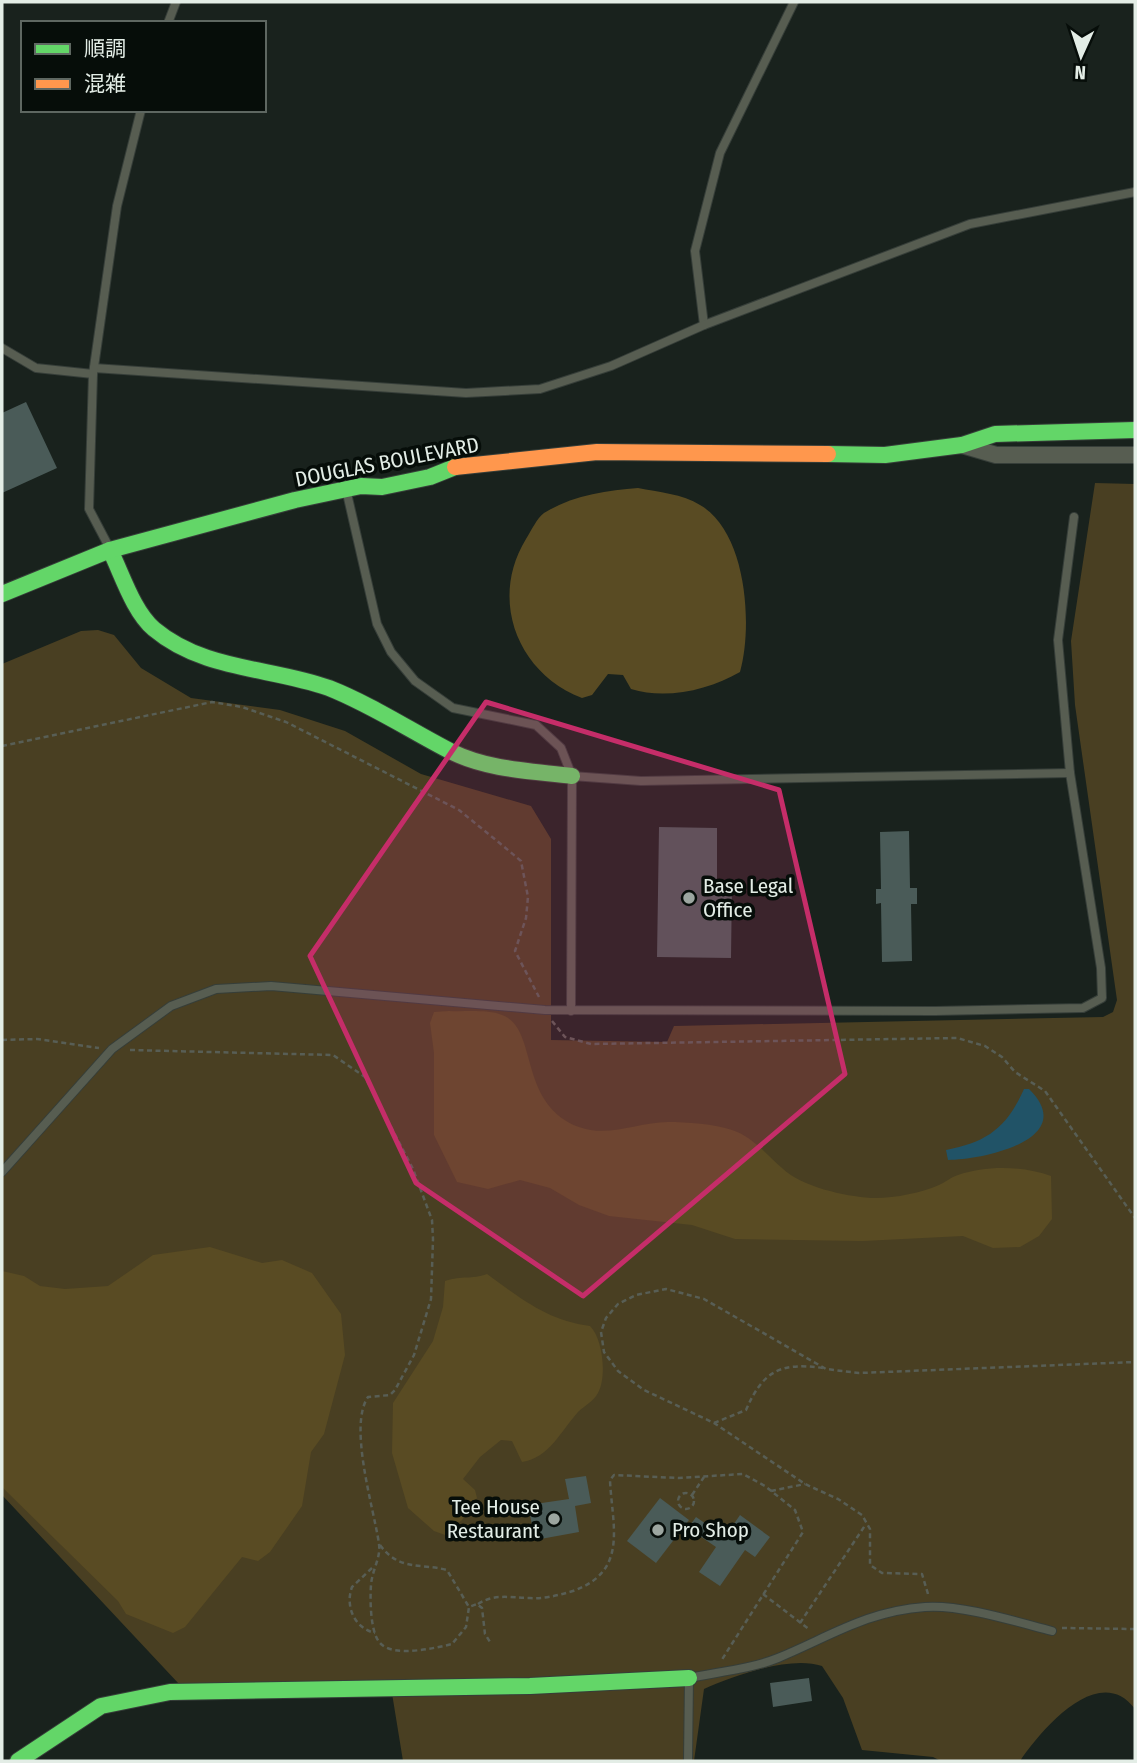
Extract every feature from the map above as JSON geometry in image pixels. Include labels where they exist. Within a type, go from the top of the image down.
[{"type":"street","name":"DOUGLAS BOULEVARD","points":[[2,594],[110,550],[346,488],[382,487],[430,477],[451,467],[597,452],[885,455],[962,445],[995,434],[1135,430]]},
{"type":"street","points":[[962,445],[996,455],[1135,455]]},
{"type":"street","points":[[110,550],[136,603],[151,626],[178,648],[214,661],[328,688],[419,731],[453,752],[495,767],[572,776]]},
{"type":"street","points":[[18,1761],[101,1706],[170,1692],[530,1686],[689,1678]]},
{"type":"lane","points":[[169,21],[176,2]]},
{"type":"lane","points":[[704,325],[695,251],[720,153],[794,2]]},
{"type":"lane","points":[[110,550],[89,509],[94,371],[117,206],[140,112]]},
{"type":"lane","points":[[2,348],[36,368],[466,393],[540,389],[611,366],[704,325],[970,224],[1135,192]]},
{"type":"lane","points":[[346,488],[377,624],[391,652],[415,681],[453,708],[536,725],[561,748],[572,776],[571,1011]]},
{"type":"lane","points":[[2,1172],[112,1049],[171,1006],[215,989],[271,986],[571,1011],[1083,1008],[1102,998],[1101,968],[1070,773],[1058,640],[1074,517]]},
{"type":"lane","points":[[572,776],[641,781],[1070,773]]},
{"type":"lane","points":[[688,1761],[689,1678],[777,1658],[818,1637],[884,1612],[928,1606],[997,1616],[1052,1631]]},
{"type":"path","points":[[2,746],[212,702],[242,707],[286,722],[459,810],[521,861],[528,897],[526,918],[515,951],[545,1010],[565,1037],[591,1044],[957,1038],[985,1046],[1002,1056],[1015,1072],[1045,1091],[1135,1218]]},
{"type":"path","points":[[2,1041],[37,1039],[112,1049],[333,1055],[365,1077],[427,1203],[433,1239],[431,1298],[414,1354],[390,1395],[368,1396],[364,1402],[363,1456],[380,1554],[370,1586],[375,1633],[380,1643],[391,1650],[452,1644],[466,1627],[469,1607],[457,1592],[447,1570],[398,1563],[379,1544]]},
{"type":"path","points":[[826,1369],[704,1299],[666,1289],[636,1295],[618,1304],[606,1318],[601,1332],[604,1352],[618,1371],[644,1390],[714,1423],[805,1484],[838,1499],[862,1515],[870,1529],[870,1565],[882,1573],[922,1574],[928,1606]]},
{"type":"path","points":[[714,1423],[746,1410],[758,1382],[771,1374],[807,1366],[859,1373],[1135,1362]]},
{"type":"path","points":[[469,1607],[492,1597],[555,1597],[582,1587],[601,1576],[611,1560],[614,1539],[610,1480],[614,1475],[704,1477],[724,1473],[743,1474],[771,1491],[794,1510],[803,1532],[713,1673]]},
{"type":"path","points":[[691,1495],[680,1496],[682,1507],[693,1505],[691,1495],[704,1477]]},
{"type":"path","points":[[771,1491],[805,1484]]},
{"type":"path","points":[[800,1623],[867,1523]]},
{"type":"path","points":[[374,1567],[357,1580],[349,1594],[349,1609],[359,1625],[375,1633]]},
{"type":"path","points":[[762,1594],[818,1637]]},
{"type":"path","points":[[477,1604],[482,1608],[485,1634],[490,1642]]},
{"type":"path","points":[[1052,1631],[1065,1628],[1135,1629]]},
{"type":"highlighted area","points":[[486,702],[779,790],[845,1074],[583,1296],[416,1183],[310,956]]},
{"type":"shaded area","points":[[1095,483],[1135,484],[1135,1709],[1121,1696],[1105,1693],[1088,1696],[1056,1718],[1020,1761],[941,1761],[933,1757],[862,1750],[843,1698],[822,1666],[794,1663],[762,1668],[704,1689],[694,1761],[403,1761],[390,1681],[179,1684],[2,1495],[2,664],[81,631],[98,630],[114,635],[141,668],[191,698],[280,710],[345,731],[421,774],[531,806],[551,839],[551,1040],[667,1042],[674,1026],[1103,1017],[1113,1012],[1117,1000],[1075,705],[1071,641]]},
{"type":"shaded area","points":[[638,488],[693,501],[716,518],[728,536],[737,558],[745,606],[746,630],[740,672],[701,688],[658,694],[631,689],[623,675],[608,674],[592,695],[582,698],[559,686],[541,671],[526,653],[516,632],[510,609],[510,586],[515,562],[526,539],[544,513],[566,502],[590,495]]},
{"type":"shaded area","points":[[434,1012],[490,1012],[502,1015],[513,1023],[521,1035],[537,1085],[546,1102],[559,1116],[579,1127],[601,1131],[668,1122],[725,1128],[740,1133],[759,1146],[790,1175],[836,1193],[871,1198],[915,1193],[969,1172],[1005,1168],[1029,1170],[1051,1176],[1052,1219],[1039,1236],[1020,1247],[993,1248],[963,1236],[863,1241],[735,1239],[692,1225],[609,1216],[579,1205],[550,1188],[520,1180],[488,1189],[457,1182],[434,1135],[434,1053],[430,1023]]},
{"type":"shaded area","points":[[210,1247],[262,1263],[282,1260],[312,1273],[341,1314],[345,1355],[324,1434],[311,1452],[302,1506],[270,1552],[258,1561],[242,1557],[185,1627],[173,1633],[126,1614],[118,1601],[2,1487],[2,1271],[24,1276],[40,1286],[65,1289],[108,1286],[153,1255]]},
{"type":"shaded area","points":[[487,1274],[548,1314],[590,1326],[601,1349],[601,1386],[596,1396],[540,1455],[522,1462],[512,1441],[501,1440],[480,1457],[463,1479],[475,1490],[477,1498],[462,1520],[445,1535],[434,1531],[408,1508],[392,1453],[393,1403],[433,1341],[443,1307],[445,1281]]},
{"type":"water","points":[[1024,1089],[1029,1089],[1042,1106],[1043,1121],[1035,1133],[1002,1151],[948,1160],[946,1150],[985,1137],[1003,1123]]},
{"type":"building","points":[[26,402],[57,468],[2,493],[2,413]]},
{"type":"building","points":[[659,827],[717,828],[717,882],[732,883],[731,958],[657,957]]},
{"type":"building","points":[[909,831],[910,888],[917,888],[917,904],[911,904],[912,961],[882,962],[881,903],[876,904],[876,889],[881,889],[880,832]]},
{"type":"building","name":"Tee House Restaurant","points":[[586,1476],[591,1503],[575,1506],[579,1532],[535,1540],[528,1505],[569,1499],[565,1479]]},
{"type":"building","name":"Pro Shop","points":[[660,1498],[689,1520],[656,1563],[627,1541]]},
{"type":"building","points":[[740,1515],[770,1537],[755,1557],[745,1550],[720,1586],[699,1572],[716,1547],[688,1528],[696,1517],[725,1537]]},
{"type":"building","points":[[809,1678],[812,1701],[773,1707],[770,1683]]},
{"type":"traffic: fast","points":[[828,454],[885,455],[962,445],[995,434],[1135,430]]},
{"type":"traffic: fast","points":[[2,594],[110,550],[295,500],[361,486],[382,487],[430,477],[455,467]]},
{"type":"traffic: fast","points":[[110,550],[140,612],[154,629],[173,643],[216,661],[329,688],[466,758],[511,769],[572,776]]},
{"type":"traffic: fast","points":[[18,1761],[101,1706],[170,1692],[530,1686],[689,1678]]},
{"type":"traffic: slow","points":[[455,467],[597,452],[828,454]]},
{"type":"place","name":"Base Legal Office","points":[[689,898]]},
{"type":"place","name":"Tee House Restaurant","points":[[554,1519]]},
{"type":"place","name":"Pro Shop","points":[[658,1530]]}]
